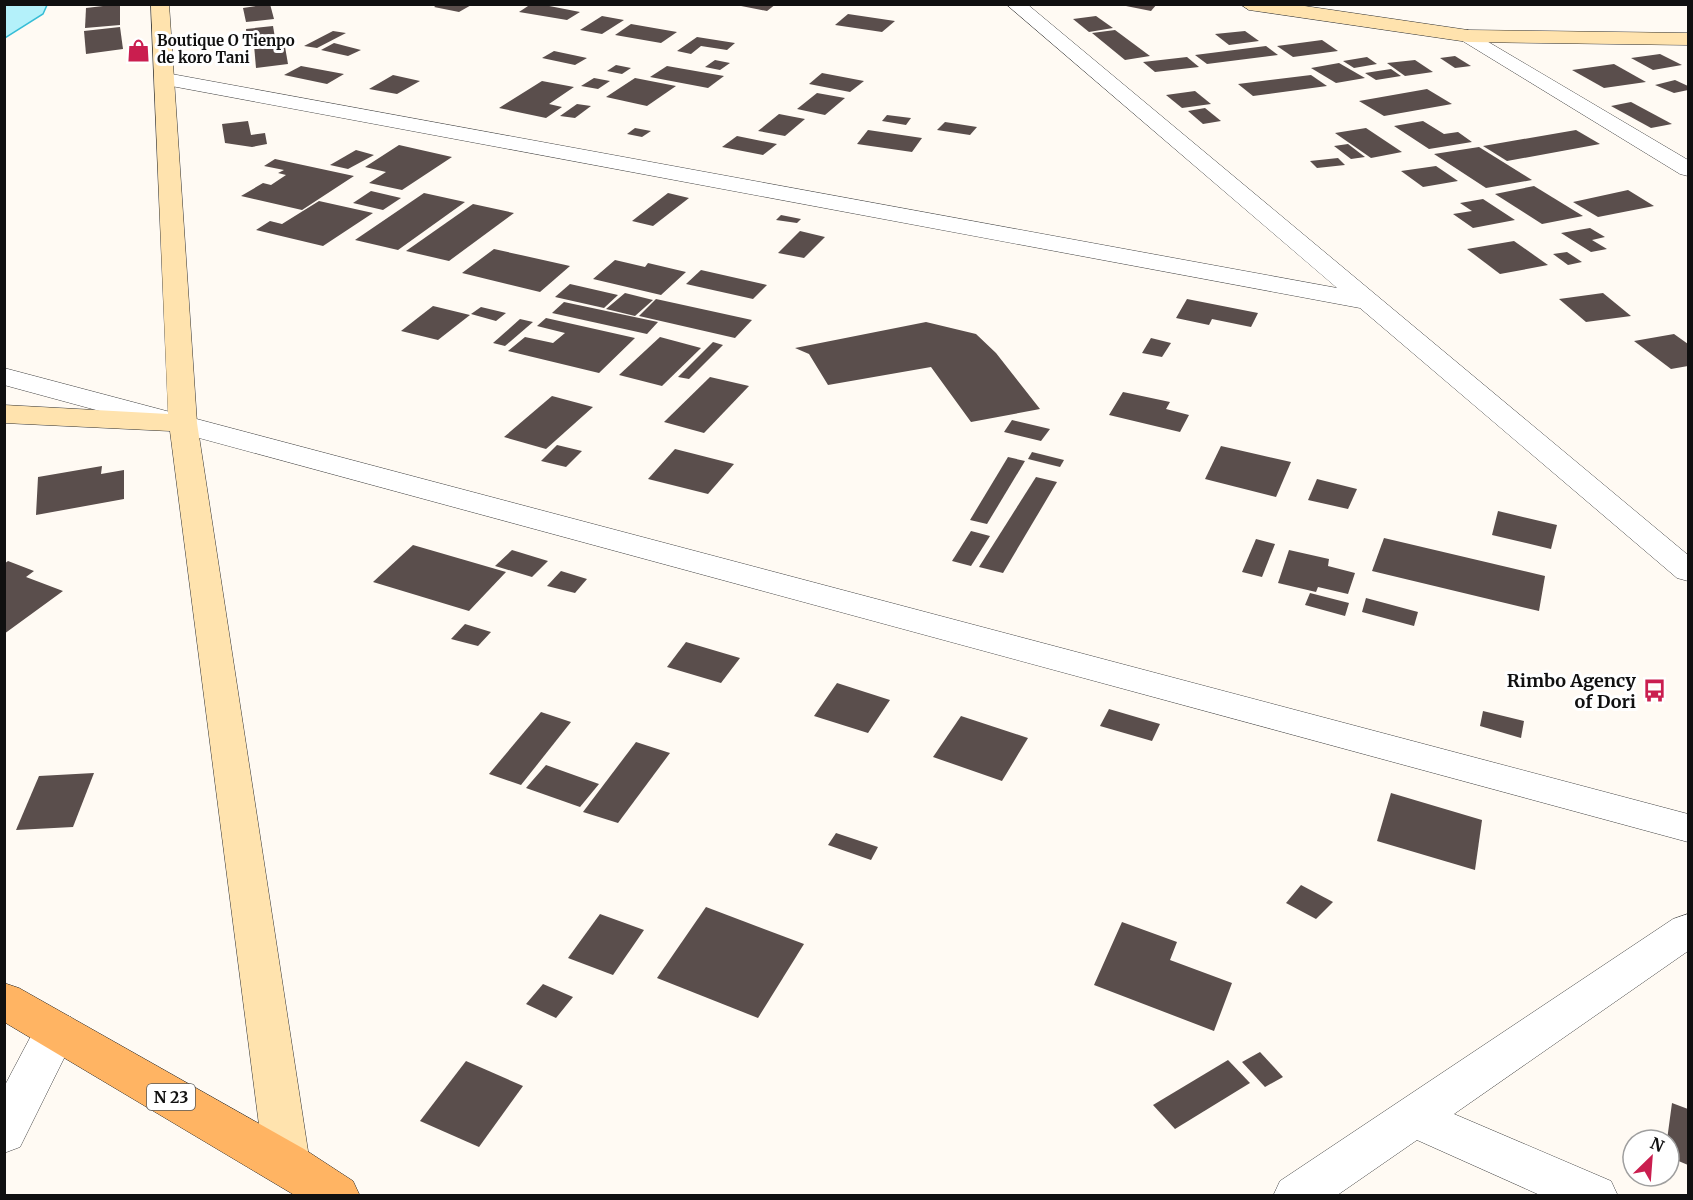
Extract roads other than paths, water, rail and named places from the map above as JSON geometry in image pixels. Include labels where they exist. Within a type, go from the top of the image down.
[{"type":"main road","points":[[160,4],[166,79],[183,423],[287,1164]]},
{"type":"main road","points":[[1249,4],[1468,36],[1689,39]]},
{"type":"main road","points":[[4,414],[183,423]]},
{"type":"main road","name":"N 23","points":[[4,1000],[287,1164],[336,1196]]},
{"type":"street","points":[[1015,4],[1689,571]]},
{"type":"street","points":[[1468,36],[1687,167]]},
{"type":"street","points":[[166,79],[1366,301]]},
{"type":"street","points":[[4,376],[656,553],[974,634],[1689,828]]},
{"type":"street","points":[[1297,1196],[1689,930]]},
{"type":"street","points":[[4,1133],[56,1030]]},
{"type":"street","points":[[1413,1117],[1594,1196]]},
{"type":"water","points":[[5,4],[47,5],[43,14],[5,38]]},
{"type":"place","name":"Boutique O Tienpo de koro Tani","points":[[139,50]]},
{"type":"place","name":"Rimbo Agency of Dori","points":[[1654,691]]}]
